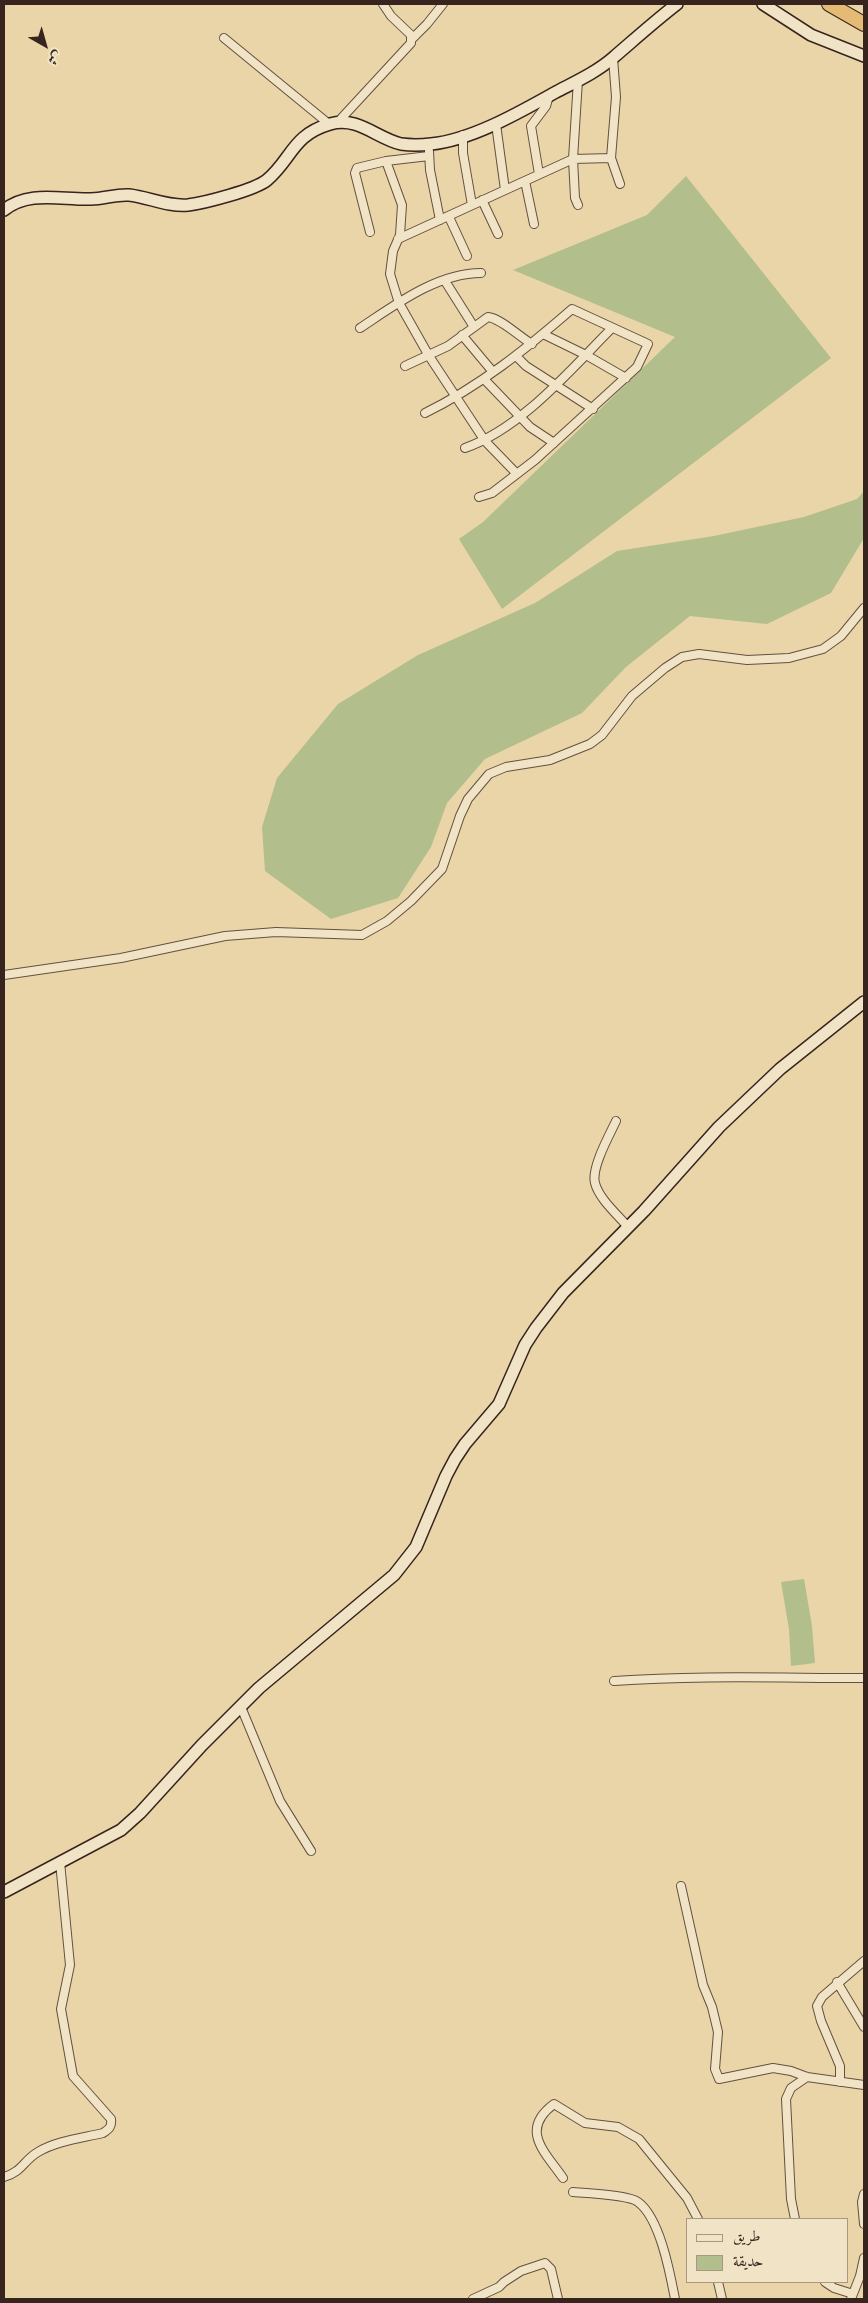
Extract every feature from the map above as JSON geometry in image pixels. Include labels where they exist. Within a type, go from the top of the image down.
[{"type":"highway","points":[[829,4],[864,24]]},
{"type":"street","points":[[383,4],[385,9],[407,30],[412,39]]},
{"type":"street","points":[[333,123],[408,46],[443,4]]},
{"type":"street","points":[[370,232],[355,173],[357,168],[430,150],[463,135],[496,124],[578,80],[613,58],[648,25],[677,4]]},
{"type":"street","points":[[763,4],[811,35],[864,56]]},
{"type":"street","points":[[224,38],[273,80],[333,123]]},
{"type":"street","points":[[613,58],[616,97],[611,158],[620,184]]},
{"type":"street","points":[[578,80],[573,159],[575,198],[578,205]]},
{"type":"street","points":[[539,174],[531,126],[546,106],[549,96]]},
{"type":"street","points":[[4,210],[20,199],[30,198],[78,200],[127,195],[188,205],[233,194],[266,182],[300,140],[312,130],[333,123],[361,125],[401,144],[430,150]]},
{"type":"street","points":[[496,124],[504,190]]},
{"type":"street","points":[[463,135],[463,153],[472,205]]},
{"type":"street","points":[[430,150],[440,220]]},
{"type":"street","points":[[398,239],[573,159],[611,158]]},
{"type":"street","points":[[386,161],[402,205],[401,228],[390,262],[390,274],[399,303],[430,356],[485,441],[517,474]]},
{"type":"street","points":[[525,181],[534,224]]},
{"type":"street","points":[[482,200],[498,234]]},
{"type":"street","points":[[448,216],[467,256]]},
{"type":"street","points":[[360,328],[399,303],[445,281],[472,273],[481,273]]},
{"type":"street","points":[[445,281],[474,327]]},
{"type":"street","points":[[425,413],[458,397],[484,379],[532,344],[572,309],[648,344],[637,367],[593,408],[517,474],[492,493],[479,497]]},
{"type":"street","points":[[405,366],[430,356],[488,317],[498,319],[516,335],[532,344]]},
{"type":"street","points":[[465,448],[485,441],[520,416],[556,384],[612,328]]},
{"type":"street","points":[[543,334],[586,355],[626,378]]},
{"type":"street","points":[[462,335],[493,372]]},
{"type":"street","points":[[516,356],[526,366],[593,408]]},
{"type":"street","points":[[484,379],[530,427],[554,443]]},
{"type":"street","points":[[4,975],[113,960],[224,936],[276,932],[362,935],[387,921],[411,901],[442,869],[460,816],[473,792],[489,774],[506,767],[550,760],[590,744],[602,736],[632,696],[664,668],[682,658],[700,654],[747,660],[789,658],[823,649],[841,636],[864,608]]},
{"type":"street","points":[[4,1892],[108,1838],[131,1822],[240,1707],[307,1646],[394,1575],[407,1561],[424,1532],[446,1476],[455,1459],[465,1444],[499,1404],[525,1345],[563,1293],[628,1227],[719,1128],[780,1069],[864,1002]]},
{"type":"street","points":[[616,1121],[597,1165],[595,1184],[599,1192],[628,1227]]},
{"type":"street","points":[[614,1681],[740,1676],[864,1678]]},
{"type":"street","points":[[240,1707],[280,1801],[311,1851]]},
{"type":"street","points":[[4,2177],[18,2171],[38,2152],[50,2146],[103,2133],[112,2124],[111,2119],[73,2076],[61,2009],[70,1965],[60,1862]]},
{"type":"street","points":[[681,1886],[703,1985],[712,2007],[718,2032],[715,2069],[719,2080],[773,2068],[791,2071],[807,2077],[864,2085]]},
{"type":"street","points":[[840,2082],[840,2066],[821,2021],[817,2006],[822,1997],[837,1982],[864,1960]]},
{"type":"street","points":[[837,1982],[864,2026]]},
{"type":"street","points":[[795,2218],[791,2199],[786,2099],[791,2088],[807,2077]]},
{"type":"street","points":[[563,2178],[536,2140],[537,2126],[545,2110],[554,2104],[585,2123],[618,2127],[639,2139],[687,2198],[697,2218]]},
{"type":"street","points":[[573,2192],[629,2197],[638,2202],[658,2234],[675,2299]]},
{"type":"street","points":[[864,2194],[862,2202],[864,2224]]},
{"type":"street","points":[[826,2283],[852,2296],[860,2276],[864,2258]]},
{"type":"street","points":[[473,2299],[499,2287],[521,2271],[545,2263],[551,2269],[558,2299]]},
{"type":"street","points":[[718,2283],[722,2299]]},
{"type":"green space","points":[[686,176],[831,358],[502,609],[459,539],[483,522],[675,337],[513,270],[647,215]]},
{"type":"green space","points":[[864,491],[864,538],[831,593],[767,624],[690,616],[626,667],[582,713],[485,759],[447,803],[431,847],[398,898],[331,919],[265,871],[262,827],[277,778],[338,704],[418,655],[535,603],[617,551],[714,536],[804,517],[857,499]]},
{"type":"green space","points":[[804,1579],[812,1626],[815,1663],[791,1666],[789,1629],[781,1582]]}]
